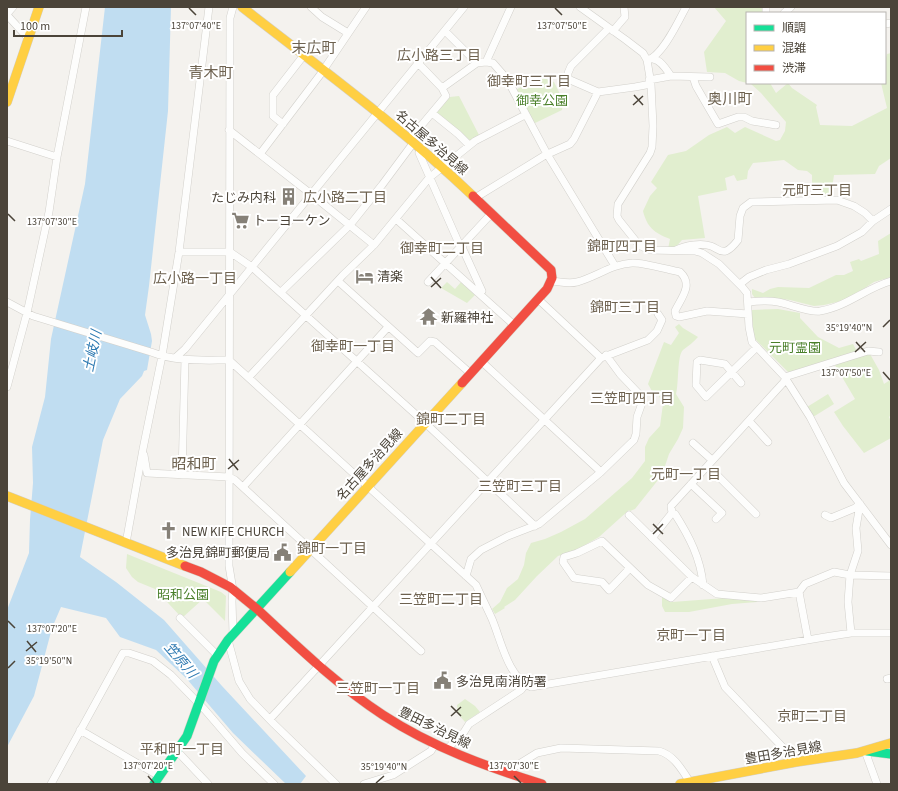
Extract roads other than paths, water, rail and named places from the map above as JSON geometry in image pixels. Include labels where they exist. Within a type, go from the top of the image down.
[{"type":"main road","points":[[7,102],[39,7]]},
{"type":"main road","name":"名古屋多治見線","points":[[157,780],[186,736],[215,658],[230,637],[553,281],[551,270],[443,167],[412,140],[242,7]]},
{"type":"main road","name":"豊田多治見線","points":[[7,496],[201,572],[233,590],[257,609],[319,665],[382,715],[403,728],[435,744],[506,772],[542,784]]},
{"type":"main road","name":"豊田多治見線","points":[[680,784],[796,762],[865,751],[891,743]]},
{"type":"main road","points":[[865,751],[891,754]]},
{"type":"street","points":[[7,387],[30,314],[86,7]]},
{"type":"street","points":[[124,542],[162,356],[179,252],[209,7]]},
{"type":"street","points":[[232,7],[230,18],[229,130],[229,566],[233,590],[230,637],[239,681],[250,699],[336,784]]},
{"type":"street","points":[[311,7],[322,17],[348,33]]},
{"type":"street","points":[[260,154],[323,70],[366,7]]},
{"type":"street","points":[[175,358],[185,349],[230,295],[464,7]]},
{"type":"street","points":[[486,62],[511,7]]},
{"type":"street","points":[[580,7],[643,53],[650,60],[659,61],[671,76]]},
{"type":"street","points":[[624,7],[625,17],[571,66],[568,73],[568,79],[598,92],[635,87],[671,76],[710,77]]},
{"type":"street","points":[[686,7],[672,34],[650,60],[653,126],[652,147],[650,153],[618,204],[617,216],[639,245],[649,250],[695,251],[702,253],[719,264],[740,284],[747,293],[750,335],[752,342],[786,379],[810,417],[844,483],[891,545]]},
{"type":"street","points":[[9,12],[28,38]]},
{"type":"street","points":[[444,31],[477,64]]},
{"type":"street","points":[[284,124],[273,116],[273,95],[304,55]]},
{"type":"street","points":[[442,88],[477,64],[486,62],[494,63],[507,79],[547,154],[615,266]]},
{"type":"street","points":[[281,292],[350,225],[382,185],[412,140],[446,96],[442,88],[418,63]]},
{"type":"street","points":[[693,77],[696,86],[718,124],[738,117],[744,117],[776,125]]},
{"type":"street","points":[[474,198],[547,154],[570,144],[598,92]]},
{"type":"street","points":[[432,113],[469,145]]},
{"type":"street","points":[[249,378],[374,245],[430,178],[469,145],[525,115]]},
{"type":"street","points":[[229,130],[374,245]]},
{"type":"street","points":[[7,141],[58,157]]},
{"type":"street","points":[[419,153],[482,291]]},
{"type":"street","points":[[674,251],[684,246],[704,245],[712,246],[720,251],[727,251],[738,240],[739,220],[743,208],[751,202],[837,200],[854,206],[866,213],[873,221]]},
{"type":"street","points":[[740,284],[749,277],[766,270],[789,264],[837,246],[862,232],[873,221],[891,209]]},
{"type":"street","points":[[428,282],[491,214]]},
{"type":"street","points":[[396,219],[514,325]]},
{"type":"street","points":[[179,252],[230,252],[252,267],[535,526]]},
{"type":"street","points":[[553,281],[576,283],[615,266],[633,262],[680,272],[685,276],[687,282],[686,289],[675,311],[676,316],[679,318],[718,311],[748,314]]},
{"type":"street","points":[[748,302],[768,300],[819,312],[845,304],[874,287],[891,281]]},
{"type":"street","points":[[338,282],[418,353],[430,341],[435,342],[470,373]]},
{"type":"street","points":[[466,576],[471,558],[481,550],[508,536],[539,524],[601,472],[634,440],[636,434],[637,417],[642,403],[640,395],[604,357],[538,299]]},
{"type":"street","points":[[7,302],[30,314],[162,356],[185,359],[229,360],[476,585],[491,618],[500,645],[518,679],[525,685],[531,687],[542,686],[851,633],[891,633]]},
{"type":"street","points":[[270,719],[604,357],[651,338],[657,331],[662,320],[658,314]]},
{"type":"street","points":[[243,487],[388,327]]},
{"type":"street","points":[[741,383],[731,372],[725,364],[700,360],[697,362],[696,385],[706,397],[731,372],[757,347]]},
{"type":"street","points":[[703,585],[702,572],[692,543],[675,514],[672,513],[671,506],[788,376],[868,351],[879,352]]},
{"type":"street","points":[[182,475],[185,359]]},
{"type":"street","points":[[481,361],[601,472]]},
{"type":"street","points":[[749,421],[768,442]]},
{"type":"street","points":[[693,443],[756,514]]},
{"type":"street","points":[[143,449],[147,473],[229,477],[235,480],[421,651]]},
{"type":"street","points":[[691,484],[722,512],[716,519]]},
{"type":"street","points":[[825,515],[831,518],[855,508],[860,504]]},
{"type":"street","points":[[851,633],[848,602],[850,575],[858,551],[856,528],[860,504]]},
{"type":"street","points":[[652,538],[672,513]]},
{"type":"street","points":[[629,515],[692,577],[717,594],[761,598],[799,592],[805,584],[834,572],[850,575],[891,576]]},
{"type":"street","points":[[630,568],[609,590],[602,582],[574,578],[563,562],[564,557],[577,553],[602,540],[648,585],[671,598],[692,577]]},
{"type":"street","points":[[799,592],[808,640]]},
{"type":"street","points":[[180,618],[215,658]]},
{"type":"street","points":[[51,784],[123,653],[129,652],[141,658],[153,661],[171,675],[199,701],[242,753],[274,784]]},
{"type":"street","points":[[712,656],[725,687],[796,762]]},
{"type":"street","points":[[447,749],[464,732],[469,724],[521,690],[525,685]]},
{"type":"street","points":[[80,730],[157,780]]},
{"type":"street","points":[[364,784],[394,775],[431,751],[435,744]]},
{"type":"street","points":[[506,772],[537,753],[561,748],[659,751],[668,756],[677,764],[690,782]]},
{"type":"street","points":[[177,751],[208,784]]},
{"type":"street","points":[[865,751],[877,784]]},
{"type":"water","points":[[105,7],[171,7],[168,111],[145,315],[152,341],[147,370],[144,371],[142,376],[120,399],[103,440],[80,557],[116,582],[164,620],[222,686],[306,776],[300,784],[286,784],[233,733],[186,678],[156,650],[120,637],[106,618],[61,607],[52,628],[34,696],[7,747],[7,610],[29,553],[33,483],[32,447],[45,397],[51,339],[85,184]]},
{"type":"place","name":"たじみ内科","points":[[289,197]]},
{"type":"place","name":"トーヨーケン","points":[[240,220]]},
{"type":"place","name":"清楽","points":[[364,276]]},
{"type":"place","name":"新羅神社","points":[[428,317]]},
{"type":"place","name":"NEW KIFE CHURCH","points":[[169,531]]},
{"type":"place","name":"多治見錦町郵便局","points":[[283,552]]},
{"type":"place","name":"多治見南消防署","points":[[443,681]]},
{"type":"district","name":"末広町","points":[[314,48]]},
{"type":"district","name":"広小路三丁目","points":[[439,55]]},
{"type":"district","name":"青木町","points":[[211,73]]},
{"type":"district","name":"御幸町三丁目","points":[[529,81]]},
{"type":"district","name":"奥川町","points":[[730,99]]},
{"type":"district","name":"元町三丁目","points":[[817,190]]},
{"type":"district","name":"広小路二丁目","points":[[345,197]]},
{"type":"district","name":"錦町四丁目","points":[[622,246]]},
{"type":"district","name":"御幸町二丁目","points":[[442,248]]},
{"type":"district","name":"広小路一丁目","points":[[195,278]]},
{"type":"district","name":"錦町三丁目","points":[[625,307]]},
{"type":"district","name":"御幸町一丁目","points":[[353,346]]},
{"type":"district","name":"三笠町四丁目","points":[[632,398]]},
{"type":"district","name":"錦町二丁目","points":[[451,419]]},
{"type":"district","name":"昭和町","points":[[194,464]]},
{"type":"district","name":"元町一丁目","points":[[686,474]]},
{"type":"district","name":"三笠町三丁目","points":[[520,486]]},
{"type":"district","name":"錦町一丁目","points":[[332,548]]},
{"type":"district","name":"三笠町二丁目","points":[[441,599]]},
{"type":"district","name":"京町一丁目","points":[[691,635]]},
{"type":"district","name":"三笠町一丁目","points":[[378,688]]},
{"type":"district","name":"京町二丁目","points":[[812,716]]},
{"type":"district","name":"平和町一丁目","points":[[182,749]]},
{"type":"park label","name":"御幸公園","points":[[542,100]]},
{"type":"park label","name":"元町霊園","points":[[795,347]]},
{"type":"park label","name":"昭和公園","points":[[183,594]]},
{"type":"water label","name":"土岐川","points":[[92,351]]},
{"type":"water label","name":"笠原川","points":[[181,660]]}]
